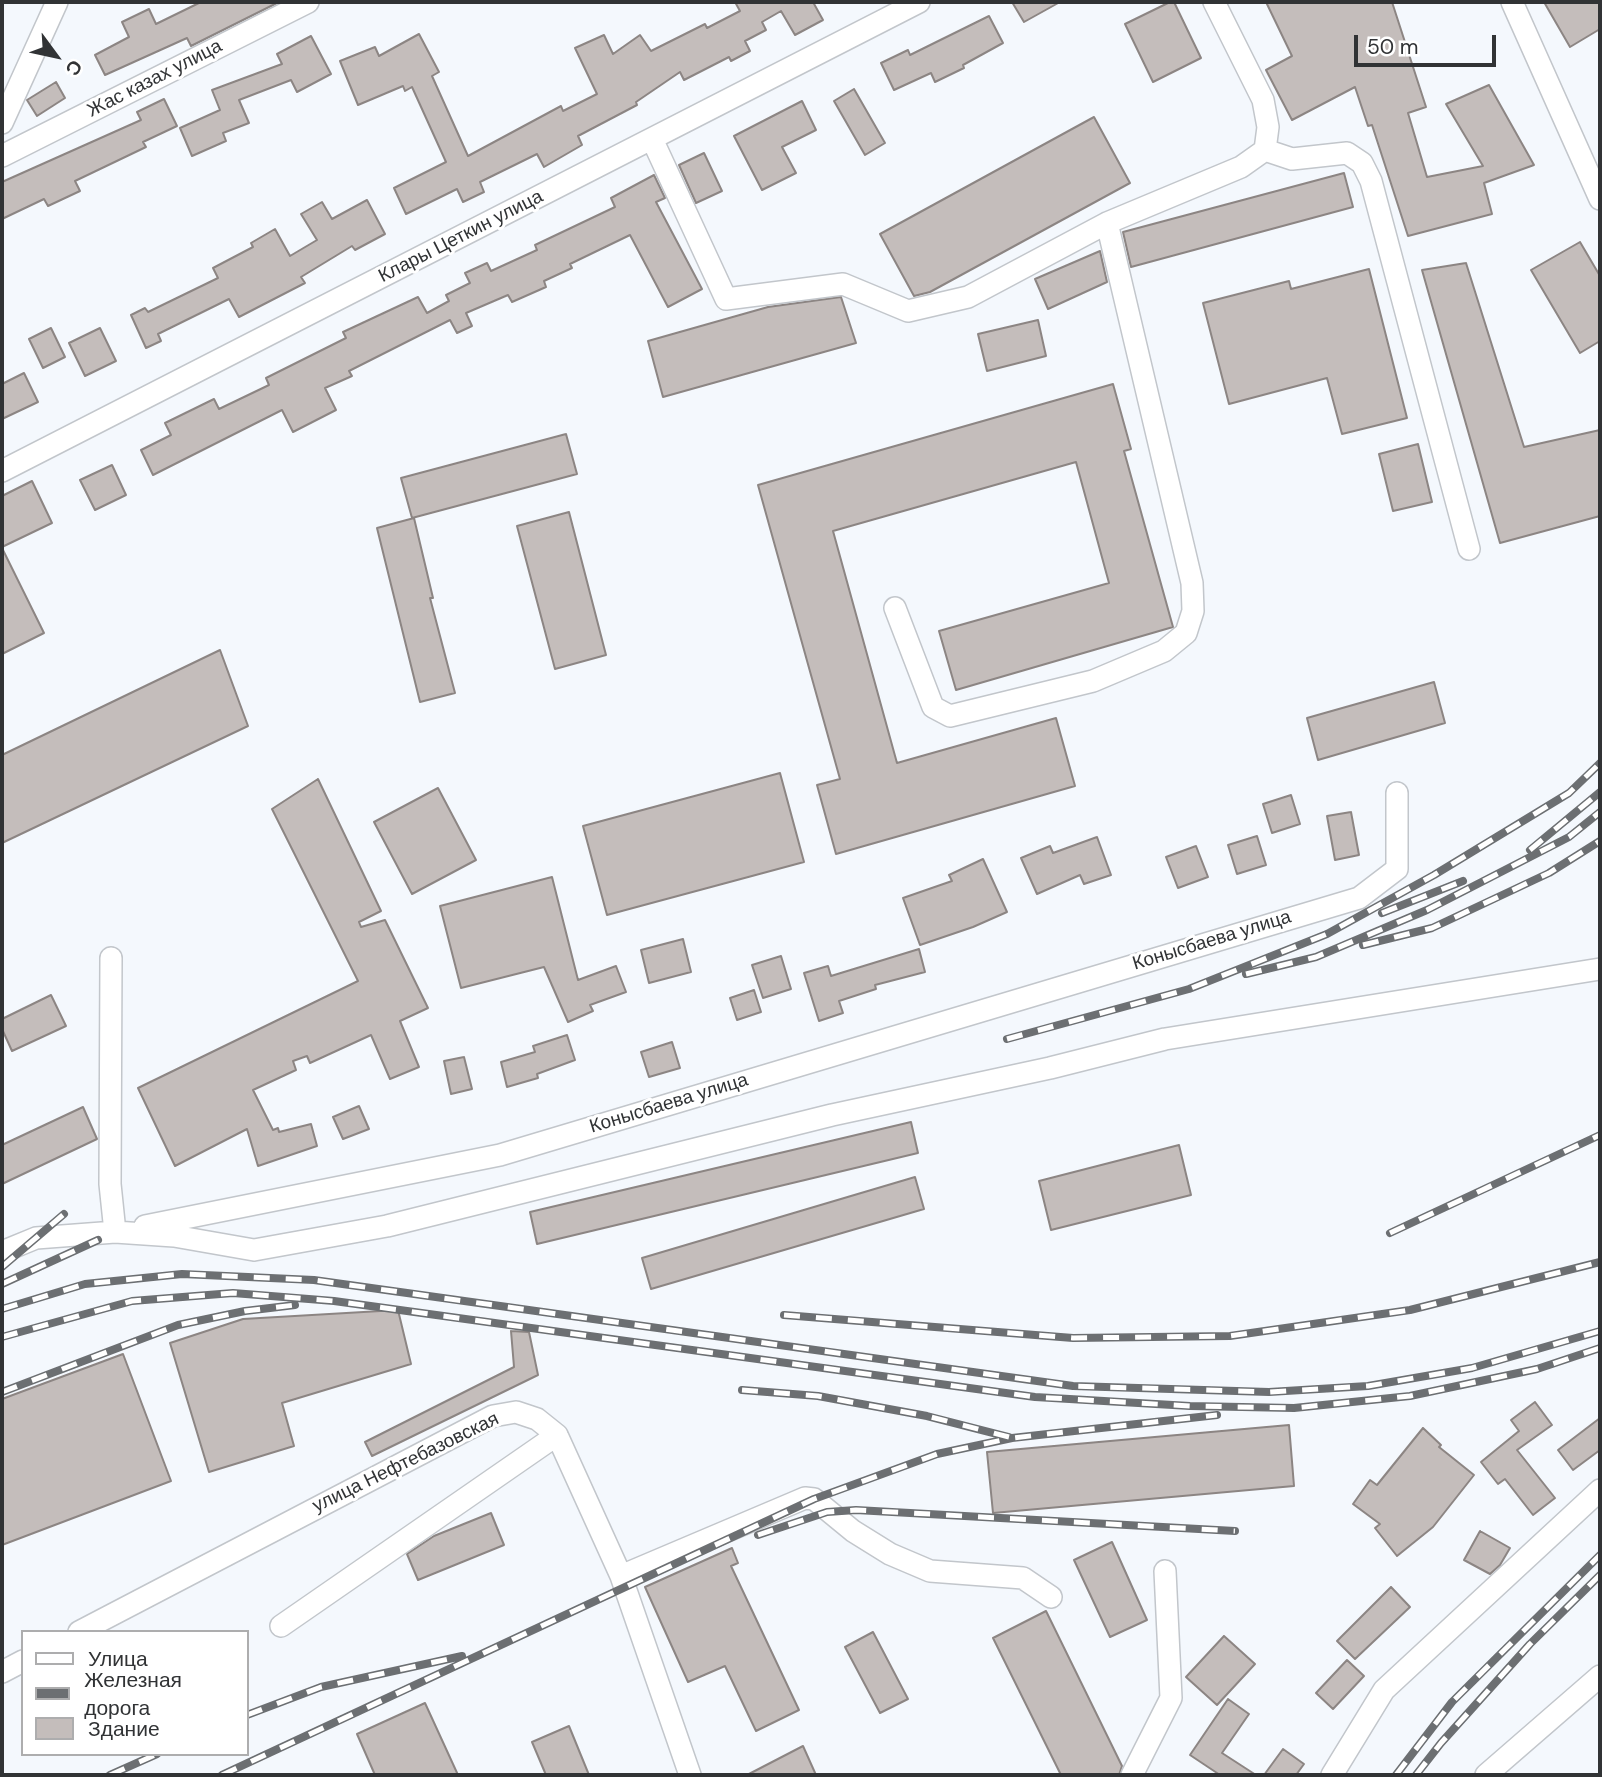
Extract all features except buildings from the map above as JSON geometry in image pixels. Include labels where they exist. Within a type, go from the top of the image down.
[{"type":"street","points":[[2,123],[57,2]]},
{"type":"street","name":"Жас казах улица","points":[[2,156],[308,2]]},
{"type":"street","name":"Клары Цеткин улица","points":[[2,471],[919,2]]},
{"type":"street","points":[[652,139],[726,299],[843,284],[908,311],[968,297],[1107,223],[1241,167],[1265,150],[1268,127],[1263,100],[1214,2]]},
{"type":"street","points":[[1512,2],[1600,197]]},
{"type":"street","points":[[1265,150],[1292,159],[1348,153],[1362,163],[1371,181],[1469,549]]},
{"type":"street","points":[[895,608],[933,707],[950,716],[1093,681],[1164,651],[1186,633],[1193,611],[1192,583],[1107,223]]},
{"type":"street","name":"Конысбаева улица","points":[[115,1232],[500,1155],[1359,898],[1397,869],[1397,793]]},
{"type":"street","points":[[111,958],[110,1184],[115,1232]]},
{"type":"street","points":[[2,1252],[36,1238],[115,1232],[174,1236],[254,1250],[387,1226],[831,1115],[1050,1068],[1165,1039],[1600,969]]},
{"type":"street","name":"улица Нефтебазовская","points":[[83,1630],[494,1416],[516,1412],[537,1419],[557,1435]]},
{"type":"street","points":[[281,1626],[557,1435],[621,1576],[690,1775]]},
{"type":"street","points":[[1332,1775],[1384,1690],[1600,1490]]},
{"type":"street","points":[[621,1576],[805,1498],[814,1499],[827,1512],[890,1554],[930,1571],[1023,1578],[1051,1597]]},
{"type":"street","points":[[1132,1775],[1171,1698],[1166,1571]]},
{"type":"street","points":[[2,1672],[21,1662]]},
{"type":"street","points":[[1486,1775],[1600,1676]]},
{"type":"street","points":[[1510,1775],[1513,1752]]},
{"type":"railway","points":[[1007,1039],[1189,989],[1327,934],[1434,875],[1569,793],[1600,763]]},
{"type":"railway","points":[[1530,850],[1600,792]]},
{"type":"railway","points":[[1246,974],[1316,957],[1427,910],[1569,837],[1600,812]]},
{"type":"railway","points":[[1363,945],[1432,928],[1549,873],[1600,841]]},
{"type":"railway","points":[[1382,913],[1463,881]]},
{"type":"railway","points":[[1390,1233],[1600,1135]]},
{"type":"railway","points":[[2,1267],[64,1214]]},
{"type":"railway","points":[[2,1284],[98,1240]]},
{"type":"railway","points":[[784,1315],[1073,1338],[1230,1336],[1410,1310],[1600,1262]]},
{"type":"railway","points":[[2,1309],[85,1284],[182,1274],[314,1280],[1073,1386],[1269,1392],[1368,1386],[1472,1368],[1600,1331]]},
{"type":"railway","points":[[2,1337],[132,1301],[233,1293],[334,1301],[1035,1397],[1190,1406],[1294,1408],[1410,1396],[1537,1369],[1600,1348]]},
{"type":"railway","points":[[2,1392],[178,1325],[245,1311],[295,1305]]},
{"type":"railway","points":[[742,1390],[818,1396],[927,1416],[1009,1437]]},
{"type":"railway","points":[[222,1775],[814,1499],[937,1454],[1012,1438],[1217,1415]]},
{"type":"railway","points":[[758,1535],[827,1512],[856,1510],[1235,1531]]},
{"type":"railway","points":[[1396,1775],[1452,1702],[1600,1555]]},
{"type":"railway","points":[[1416,1775],[1441,1743],[1530,1644],[1600,1575]]},
{"type":"railway","points":[[248,1715],[321,1687],[462,1656]]},
{"type":"railway","points":[[110,1775],[153,1756]]}]
